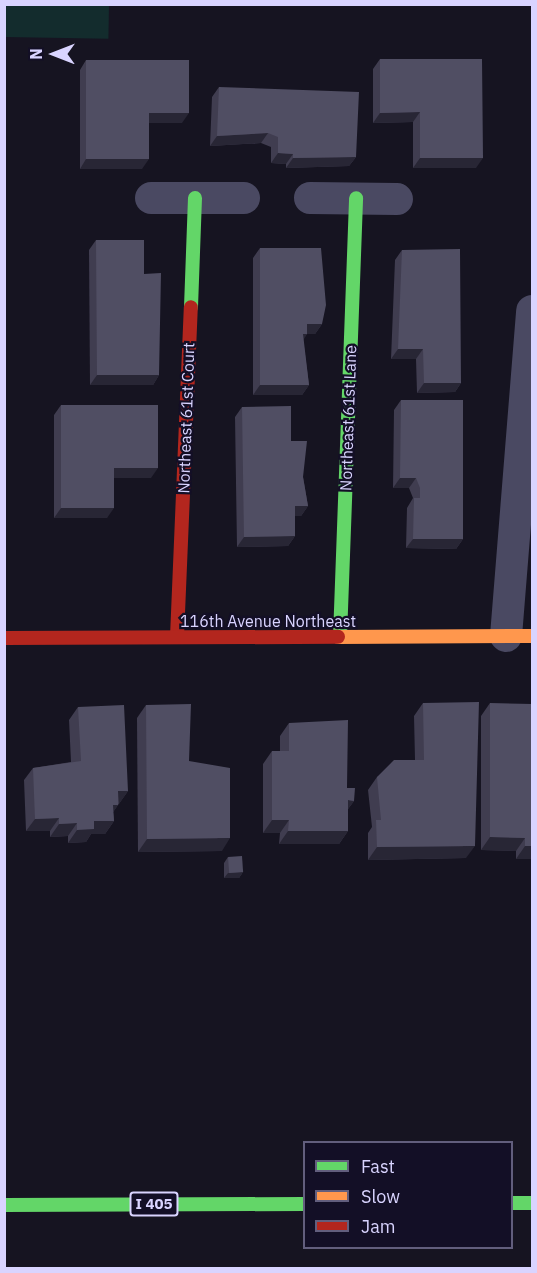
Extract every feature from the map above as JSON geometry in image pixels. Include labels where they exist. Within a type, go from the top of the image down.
[{"type":"main road","name":"Northeast 61st Court","points":[[177,637],[195,198]]},
{"type":"main road","name":"Northeast 61st Lane","points":[[340,637],[356,198]]},
{"type":"main road","name":"116th Avenue Northeast","points":[[4,638],[519,636]]},
{"type":"main road","points":[[513,1203],[532,1203]]},
{"type":"main road","name":"I 405","points":[[4,1205],[303,1204]]},
{"type":"street","points":[[151,198],[244,198]]},
{"type":"street","points":[[310,198],[397,199]]},
{"type":"street","points":[[519,636],[532,311]]},
{"type":"green space","points":[[5,4],[109,6],[108,39],[4,37]]},
{"type":"building","points":[[380,59],[482,59],[483,158],[420,158],[420,112],[380,113]]},
{"type":"building","points":[[86,60],[189,60],[189,113],[149,113],[149,159],[86,159]]},
{"type":"building","points":[[219,87],[359,92],[356,157],[293,158],[293,154],[278,153],[278,137],[268,133],[217,136]]},
{"type":"building","points":[[96,240],[144,240],[144,274],[161,273],[159,375],[97,375]]},
{"type":"building","points":[[260,248],[321,248],[326,305],[322,324],[307,324],[307,334],[303,334],[309,385],[260,385]]},
{"type":"building","points":[[460,249],[461,383],[424,383],[423,349],[398,349],[402,250]]},
{"type":"building","points":[[401,400],[463,400],[463,539],[413,539],[414,498],[420,498],[420,488],[416,478],[400,478]]},
{"type":"building","points":[[61,405],[158,405],[158,468],[114,468],[114,508],[61,508]]},
{"type":"building","points":[[291,406],[291,441],[307,441],[303,477],[308,506],[295,506],[295,536],[244,537],[242,407]]},
{"type":"building","points":[[479,702],[475,846],[377,847],[376,820],[381,820],[377,777],[394,760],[424,760],[423,703]]},
{"type":"building","points":[[490,703],[532,704],[532,846],[525,846],[525,838],[490,837]]},
{"type":"building","points":[[191,704],[189,761],[230,768],[230,838],[147,839],[146,705]]},
{"type":"building","points":[[124,705],[128,791],[118,791],[118,805],[113,805],[114,821],[94,821],[94,829],[77,830],[77,823],[59,824],[59,818],[35,819],[33,768],[81,761],[78,707]]},
{"type":"building","points":[[4,720],[6,720],[6,832],[4,832]]},
{"type":"building","points":[[348,720],[347,788],[355,788],[354,801],[348,800],[348,831],[288,831],[289,820],[272,820],[272,751],[289,751],[289,723]]},
{"type":"building","points":[[242,856],[243,872],[229,873],[228,857]]},
{"type":"traffic: fast","points":[[191,307],[195,198]]},
{"type":"traffic: fast","points":[[340,637],[356,198]]},
{"type":"traffic: fast","points":[[513,1203],[532,1203]]},
{"type":"traffic: fast","points":[[4,1205],[303,1204]]},
{"type":"traffic: slow","points":[[338,637],[532,636]]},
{"type":"traffic: jam","points":[[177,637],[191,307]]},
{"type":"traffic: jam","points":[[4,638],[338,637]]}]
